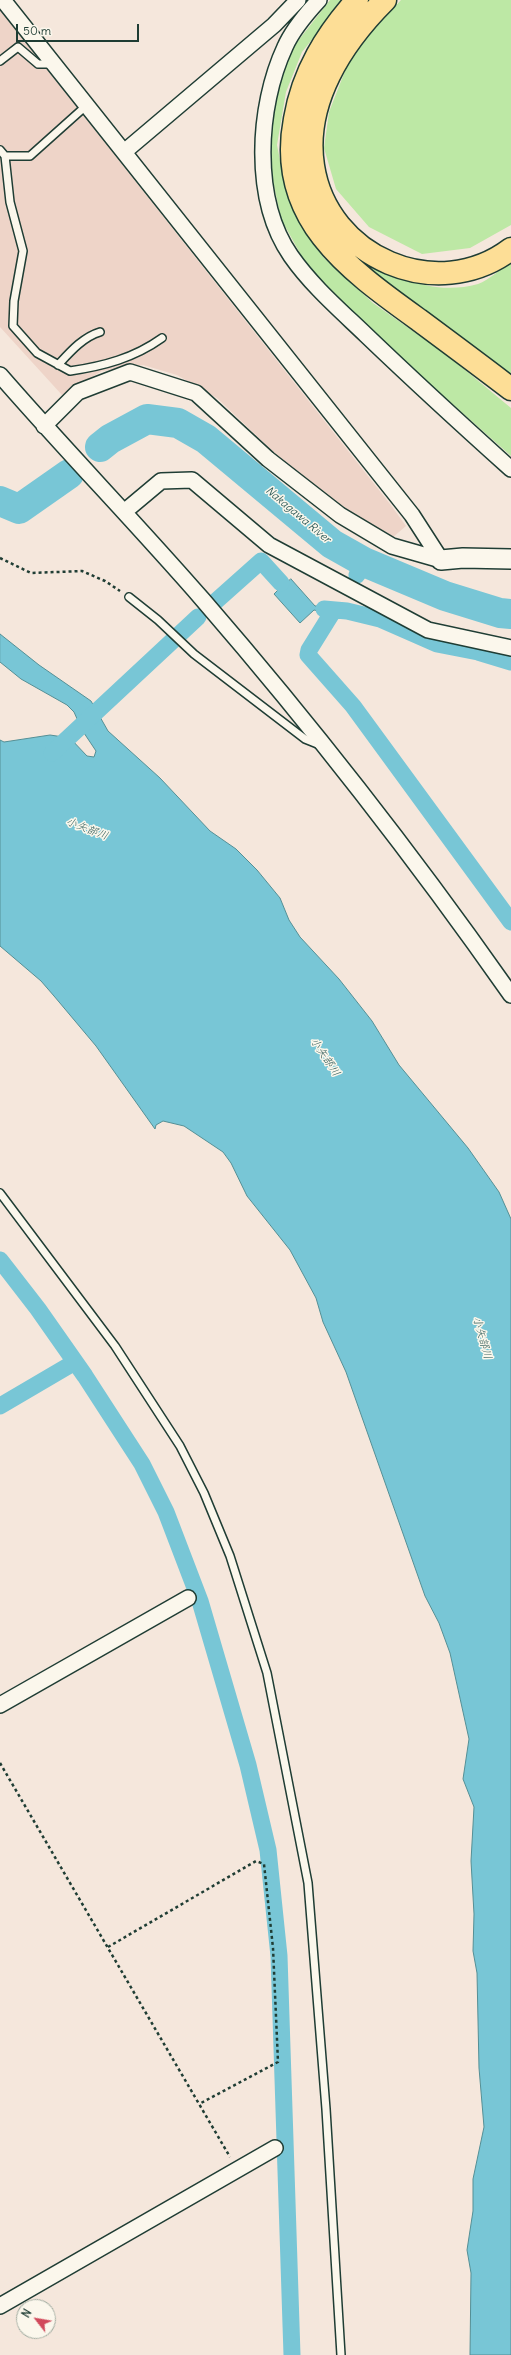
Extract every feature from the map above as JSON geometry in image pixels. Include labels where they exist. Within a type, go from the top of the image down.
[{"type":"highway","points":[[357,0],[326,38],[303,84],[292,133],[292,158],[296,183],[303,207],[321,236],[347,266],[511,390]]},
{"type":"highway","points":[[385,0],[364,20],[347,44],[332,69],[320,99],[312,142],[313,166],[319,190],[329,210],[342,229],[361,247],[379,258],[421,273],[446,274],[472,270],[497,259],[511,248]]},
{"type":"street","points":[[3,0],[412,515],[442,560]]},
{"type":"street","points":[[124,152],[274,25],[298,0]]},
{"type":"street","points":[[319,0],[286,45],[274,76],[265,114],[263,150],[267,194],[275,224],[291,256],[326,297],[511,469]]},
{"type":"street","points":[[44,426],[78,392],[130,372],[196,393],[268,459],[340,515],[392,546],[442,560],[462,558],[511,559]]},
{"type":"street","points":[[0,375],[44,426],[202,599],[324,746],[442,897],[511,995]]},
{"type":"street","points":[[124,512],[161,482],[192,480],[269,545],[428,630],[511,648]]},
{"type":"street","points":[[0,1705],[188,1598]]},
{"type":"street","points":[[0,2306],[275,2148]]},
{"type":"lane","points":[[0,62],[18,47],[38,64],[54,64]]},
{"type":"lane","points":[[87,105],[30,156],[3,153],[10,202],[23,251],[14,301],[13,326],[37,353],[70,371],[95,367],[143,351],[162,338]]},
{"type":"lane","points":[[58,365],[71,350],[93,334],[100,332]]},
{"type":"lane","points":[[129,597],[158,620],[194,654],[305,739],[324,746]]},
{"type":"lane","points":[[0,1193],[115,1346],[180,1446],[204,1493],[230,1556],[267,1673],[308,1882],[326,2109],[341,2355]]},
{"type":"path","points":[[0,558],[31,574],[82,571],[105,581],[129,597]]},
{"type":"path","points":[[0,1763],[201,2103],[237,2169]]},
{"type":"path","points":[[108,1947],[256,1861],[264,1864],[273,1948],[278,2062],[201,2103]]},
{"type":"shaded area","points":[[0,10],[390,504],[406,526],[392,538],[346,509],[279,457],[217,398],[177,375],[143,365],[102,371],[62,395],[0,327]]},
{"type":"green space","points":[[330,0],[344,0],[302,52],[286,92],[277,145],[286,190],[306,231],[323,257],[373,303],[447,355],[511,408],[511,456],[361,323],[306,264],[281,219],[269,162],[271,123],[282,73],[294,46]]},
{"type":"green space","points":[[401,0],[511,0],[511,225],[470,248],[422,254],[369,227],[336,189],[324,148],[329,112],[352,53]]},
{"type":"green space","points":[[361,257],[388,272],[403,278],[417,283],[447,288],[478,284],[491,277],[511,261],[511,376],[372,271]]},
{"type":"water","points":[[291,579],[315,606],[324,606],[323,612],[314,610],[300,623],[274,594],[278,590],[276,587],[285,580],[287,582]]},
{"type":"water","name":"小矢部川","points":[[0,634],[39,665],[91,701],[108,731],[160,778],[210,831],[236,849],[257,870],[280,898],[289,920],[300,937],[339,979],[372,1021],[399,1065],[468,1148],[499,1192],[511,1219],[511,2355],[470,2355],[471,2273],[467,2250],[473,2211],[473,2179],[484,2127],[479,2068],[477,1973],[473,1951],[474,1914],[471,1861],[474,1807],[463,1779],[469,1739],[450,1653],[439,1623],[425,1596],[346,1372],[323,1322],[316,1298],[290,1250],[247,1196],[231,1163],[223,1152],[184,1126],[163,1121],[156,1125],[155,1129],[96,1046],[54,996],[41,981],[0,946],[0,740],[4,742],[50,735],[70,738],[87,756],[94,757],[96,751],[82,730],[74,712],[67,705],[21,679],[0,662]]},
{"type":"waterway","name":"Nakagawa River","points":[[100,447],[110,439],[147,419],[178,423],[206,439],[332,544],[364,562],[445,596],[500,613],[511,614]]},
{"type":"waterway","name":"Nakagawa River","points":[[0,501],[19,509],[69,474]]},
{"type":"waterway","points":[[215,602],[261,561],[281,583]]},
{"type":"waterway","points":[[357,575],[364,562]]},
{"type":"waterway","points":[[324,609],[347,611],[380,619],[437,644],[478,652],[511,662]]},
{"type":"waterway","points":[[332,613],[309,650],[308,655],[353,706],[511,922]]},
{"type":"waterway","points":[[52,753],[198,617]]},
{"type":"waterway","points":[[0,1260],[38,1309],[85,1376],[142,1464],[166,1512],[200,1601],[248,1765],[268,1850],[279,1956],[292,2355]]},
{"type":"waterway","points":[[0,1406],[75,1362]]}]
